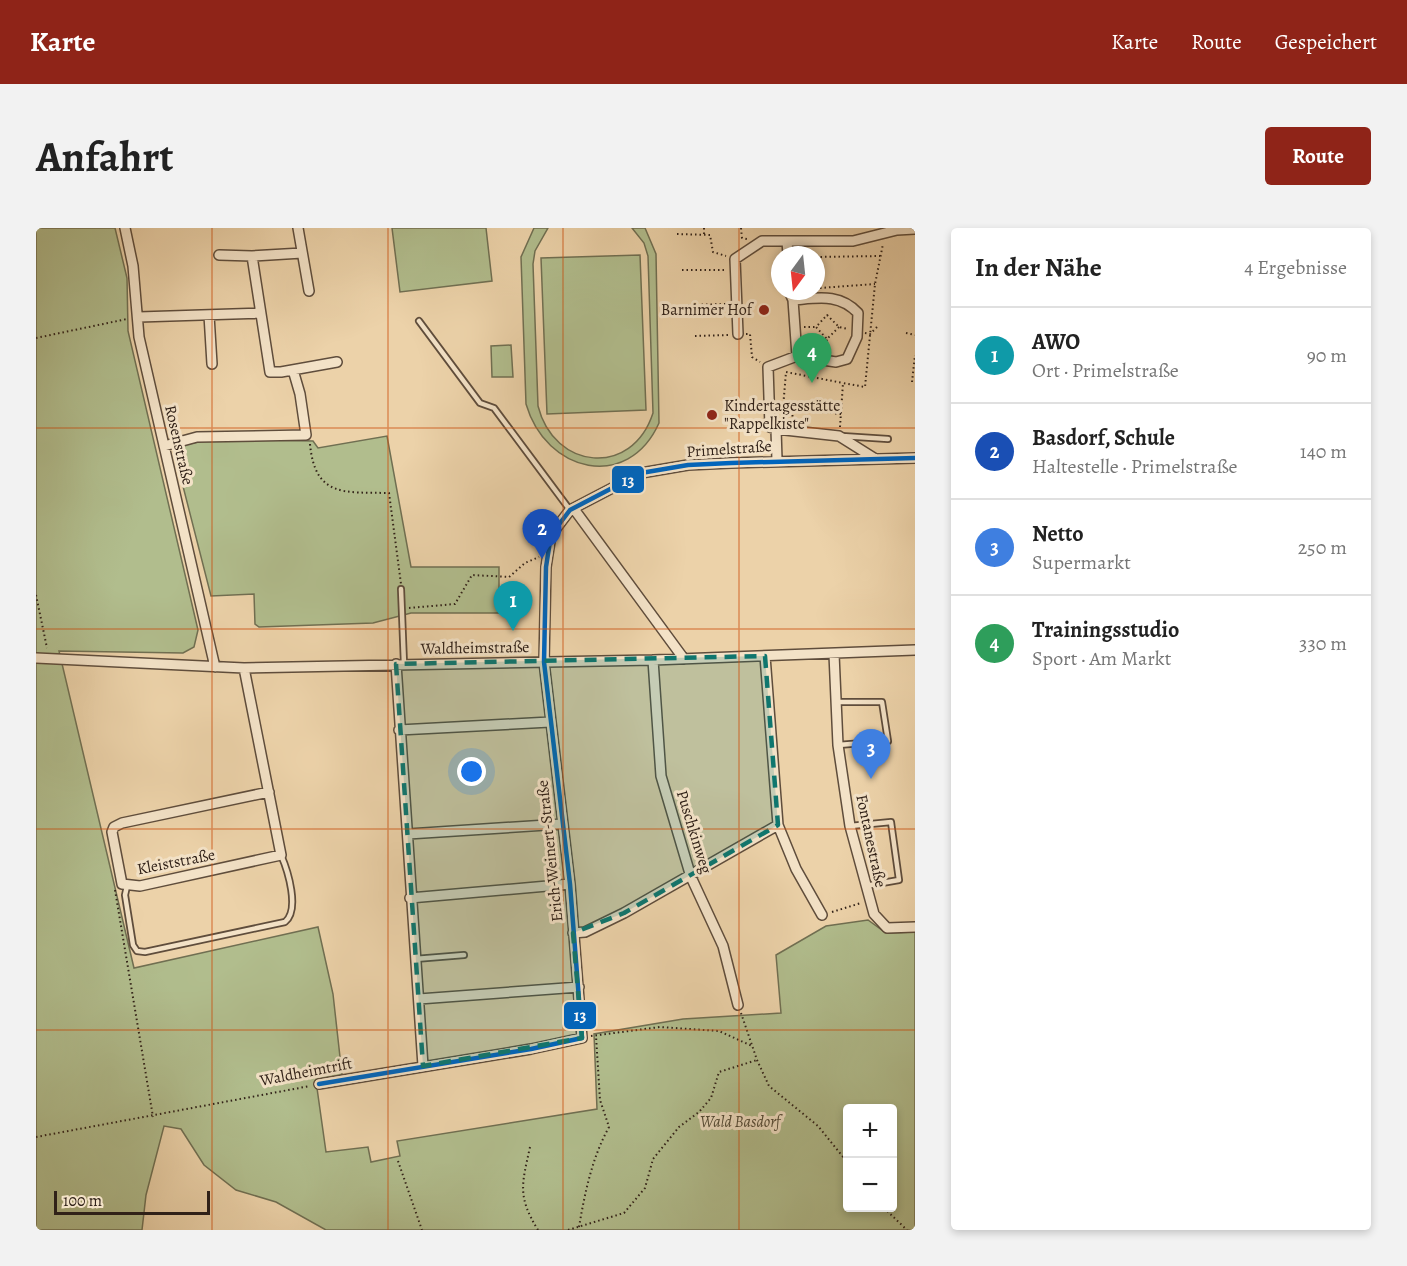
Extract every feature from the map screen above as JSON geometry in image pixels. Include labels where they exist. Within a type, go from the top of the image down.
[{"type":"street","name":"Rosenstraße","points":[[125,228],[134,266],[139,337],[215,667]]},
{"type":"street","points":[[298,228],[309,291]]},
{"type":"street","points":[[738,334],[735,259],[762,241],[853,241],[897,230],[915,229]]},
{"type":"street","points":[[787,241],[787,246]]},
{"type":"street","points":[[219,255],[302,253]]},
{"type":"street","points":[[252,256],[270,372],[337,362]]},
{"type":"street","points":[[777,460],[768,367],[797,356],[836,362],[847,359],[857,337],[858,313],[848,302],[825,298]]},
{"type":"street","points":[[791,300],[797,356]]},
{"type":"street","points":[[139,317],[260,313]]},
{"type":"street","points":[[209,315],[212,364]]},
{"type":"street","points":[[164,446],[197,438],[306,435],[300,394],[293,370]]},
{"type":"street","points":[[773,428],[839,436],[873,459]]},
{"type":"street","name":"Primelstraße","points":[[544,662],[548,554],[551,535],[572,509],[604,490],[641,473],[688,465],[777,460],[915,458]]},
{"type":"street","points":[[572,509],[684,659]]},
{"type":"street","name":"Waldheimstraße","points":[[36,658],[244,668],[653,660],[915,650]]},
{"type":"street","name":"Fontanestraße","points":[[834,654],[838,745],[849,826],[873,914],[887,928],[915,927]]},
{"type":"street","points":[[765,656],[778,825],[796,869],[822,915]]},
{"type":"street","name":"Puschkinweg","points":[[653,660],[661,776],[691,877],[723,946],[738,1005]]},
{"type":"street","name":"Erich-Weinert-Straße","points":[[544,662],[570,884],[582,1038]]},
{"type":"street","points":[[400,664],[399,730],[423,1066]]},
{"type":"street","points":[[244,668],[281,855]]},
{"type":"street","points":[[399,730],[550,723]]},
{"type":"street","name":"Kleiststraße","points":[[269,792],[122,823],[114,827],[112,832],[124,885],[140,886],[281,855]]},
{"type":"street","points":[[408,834],[562,824]]},
{"type":"street","points":[[573,933],[585,932],[624,913],[691,877],[778,825]]},
{"type":"street","points":[[410,897],[570,884]]},
{"type":"street","points":[[419,999],[579,987]]},
{"type":"street","name":"Waldheimtrift","points":[[319,1084],[582,1038]]},
{"type":"lane","points":[[419,321],[480,403],[494,408],[572,509]]},
{"type":"lane","points":[[839,436],[888,439]]},
{"type":"lane","points":[[400,664],[401,590]]},
{"type":"lane","points":[[836,702],[882,702],[888,741],[838,745]]},
{"type":"lane","points":[[849,826],[891,822],[899,880],[865,886]]},
{"type":"lane","points":[[124,885],[133,945],[137,951],[145,952],[285,922],[290,918],[292,908],[281,855]]},
{"type":"lane","points":[[415,959],[464,955]]},
{"type":"path","points":[[704,228],[704,235]]},
{"type":"path","points":[[676,234],[710,235],[713,252],[735,259]]},
{"type":"path","points":[[825,257],[880,256]]},
{"type":"path","points":[[682,270],[735,269]]},
{"type":"path","points":[[825,287],[874,284]]},
{"type":"path","points":[[688,305],[737,303]]},
{"type":"path","points":[[827,315],[839,327],[827,339],[816,327],[827,315]]},
{"type":"path","points":[[36,338],[139,317]]},
{"type":"path","points":[[906,333],[915,335]]},
{"type":"path","points":[[695,336],[750,334],[752,357],[768,367]]},
{"type":"path","points":[[912,382],[915,355]]},
{"type":"path","points":[[841,414],[783,408],[786,372],[843,383]]},
{"type":"path","points":[[791,429],[793,409]]},
{"type":"path","points":[[731,427],[773,428]]},
{"type":"path","points":[[306,435],[309,439],[312,466],[325,483],[346,492],[389,493],[401,590]]},
{"type":"path","points":[[400,609],[455,604],[472,575],[509,577],[525,563],[548,554]]},
{"type":"path","points":[[36,596],[49,658]]},
{"type":"path","points":[[124,885],[114,890],[153,1117]]},
{"type":"path","points":[[822,915],[869,900]]},
{"type":"path","points":[[738,1005],[757,1060],[770,1086],[818,1126],[844,1158]]},
{"type":"path","points":[[582,1038],[660,1027],[719,1032],[754,1046]]},
{"type":"path","points":[[579,1227],[584,1195],[598,1147],[609,1127],[600,1100],[596,1036]]},
{"type":"path","points":[[568,1230],[624,1213],[645,1188],[653,1159],[679,1127],[699,1112],[711,1098],[719,1072],[757,1060]]},
{"type":"path","name":"Waldheimtrift","points":[[36,1137],[153,1117],[319,1084]]},
{"type":"path","points":[[530,1147],[521,1188],[530,1216],[538,1230]]},
{"type":"path","points":[[398,1161],[422,1230]]},
{"type":"path","points":[[888,1212],[907,1230]]},
{"type":"highlighted area","points":[[765,656],[778,825],[624,913],[573,933],[582,1038],[423,1066],[396,664]]},
{"type":"green space","name":"Wald Basdorf","points":[[36,228],[115,228],[127,278],[128,331],[198,630],[194,647],[183,653],[59,651],[134,968],[318,927],[333,994],[342,1075],[316,1081],[326,1152],[368,1147],[371,1162],[400,1156],[397,1141],[597,1109],[594,1034],[683,1019],[781,1013],[776,955],[826,926],[868,920],[886,933],[915,932],[915,1230],[326,1230],[276,1202],[236,1190],[204,1165],[181,1129],[164,1126],[146,1195],[142,1230],[36,1230]]},
{"type":"green space","points":[[392,228],[486,228],[492,281],[400,292]]},
{"type":"green space","points":[[534,228],[548,228],[535,251],[533,264],[538,406],[547,427],[560,443],[576,453],[594,458],[612,456],[628,448],[643,434],[653,413],[648,256],[644,243],[632,228],[645,228],[656,254],[659,423],[645,445],[628,459],[609,466],[588,465],[569,459],[551,446],[536,427],[526,404],[521,257]]},
{"type":"green space","points":[[640,255],[646,410],[547,414],[541,258]]},
{"type":"green space","points":[[511,345],[513,377],[492,377],[491,346]]},
{"type":"green space","points":[[387,436],[411,567],[499,567],[499,613],[411,613],[373,623],[259,627],[255,624],[254,594],[211,596],[173,447],[213,439],[313,441],[318,448]]},
{"type":"transit line","name":"13","points":[[319,1084],[531,1049],[582,1038],[570,884],[544,662],[546,567],[551,535],[570,510],[641,473],[688,465],[915,458]]},
{"type":"place","name":"Barnimer Hof","points":[[764,310]]},
{"type":"place","name":"Trainingsstudio","points":[[812,383]]},
{"type":"place","name":"Kindertagesstätte \"Rappelkiste\"","points":[[712,415]]},
{"type":"place","name":"Basdorf, Schule","points":[[542,559]]},
{"type":"place","name":"AWO","points":[[513,631]]},
{"type":"place","name":"Netto","points":[[871,779]]}]
